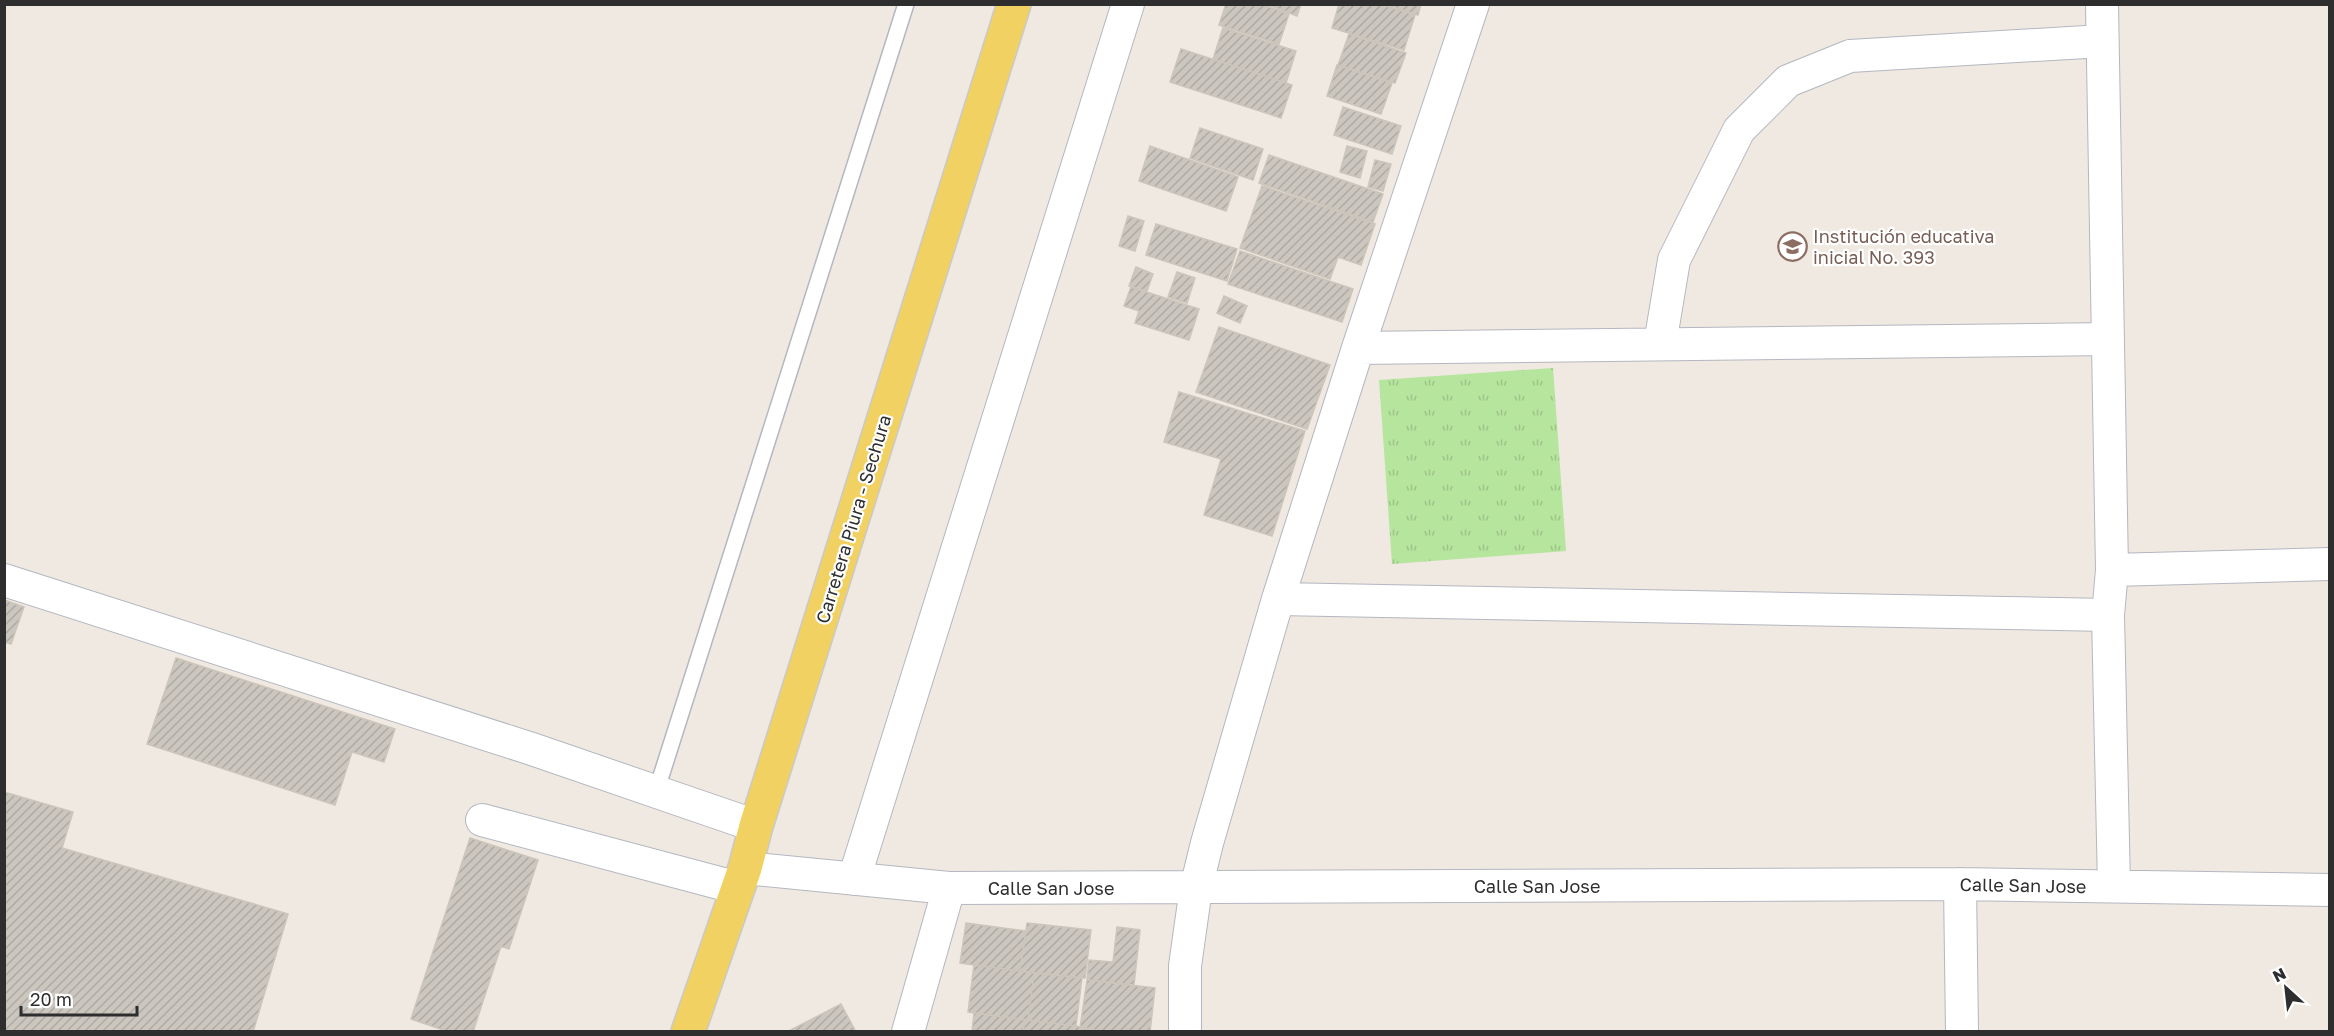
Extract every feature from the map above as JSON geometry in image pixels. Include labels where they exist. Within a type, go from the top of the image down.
[{"type":"main road","name":"Carretera Piura - Sechura","points":[[688,1032],[741,878],[1014,4]]},
{"type":"street","points":[[854,879],[1128,4]]},
{"type":"street","points":[[1185,1032],[1185,966],[1196,888],[1278,599],[1473,4]]},
{"type":"street","points":[[2102,4],[2112,570],[2108,615],[2114,886]]},
{"type":"street","points":[[1660,344],[1674,260],[1739,130],[1788,81],[1850,56],[2102,41]]},
{"type":"street","points":[[1359,348],[2108,339]]},
{"type":"street","points":[[2112,570],[2330,564]]},
{"type":"street","points":[[4,580],[532,749],[756,826]]},
{"type":"street","points":[[1278,599],[2108,615]]},
{"type":"street","name":"Calle San Jose","points":[[482,820],[741,878],[854,879],[949,888],[1959,884],[2330,890]]},
{"type":"street","points":[[1959,884],[1962,1032]]},
{"type":"street","points":[[908,1032],[949,888]]},
{"type":"lane","points":[[656,792],[906,4]]},
{"type":"green space","points":[[1553,368],[1566,551],[1392,564],[1379,380]]},
{"type":"building","points":[[1226,4],[1260,4],[1289,14],[1279,44],[1219,25]]},
{"type":"building","points":[[1266,4],[1301,4],[1297,16]]},
{"type":"building","points":[[1339,4],[1380,4],[1415,15],[1404,50],[1332,28]]},
{"type":"building","points":[[1383,4],[1421,4],[1418,15]]},
{"type":"building","points":[[1223,28],[1296,51],[1286,83],[1213,59]]},
{"type":"building","points":[[1349,34],[1406,53],[1395,83],[1338,65]]},
{"type":"building","points":[[1181,49],[1292,85],[1281,118],[1170,82]]},
{"type":"building","points":[[1337,65],[1392,83],[1381,114],[1327,96]]},
{"type":"building","points":[[1343,107],[1401,126],[1392,154],[1334,135]]},
{"type":"building","points":[[1200,128],[1263,149],[1253,180],[1190,158]]},
{"type":"building","points":[[1150,146],[1238,177],[1226,211],[1139,181]]},
{"type":"building","points":[[1347,146],[1367,151],[1360,178],[1340,172]]},
{"type":"building","points":[[1269,155],[1383,194],[1373,222],[1259,183]]},
{"type":"building","points":[[1375,160],[1391,164],[1383,191],[1368,187]]},
{"type":"building","points":[[1262,186],[1375,224],[1361,265],[1338,257],[1330,279],[1240,248]]},
{"type":"building","points":[[1128,216],[1144,221],[1135,251],[1119,246]]},
{"type":"building","points":[[1156,224],[1237,249],[1227,281],[1146,255]]},
{"type":"building","points":[[1240,251],[1353,289],[1342,322],[1228,284]]},
{"type":"building","points":[[1136,267],[1153,274],[1147,291],[1129,286]]},
{"type":"building","points":[[1177,272],[1195,278],[1187,303],[1168,297]]},
{"type":"building","points":[[1131,287],[1199,309],[1189,340],[1135,323],[1139,311],[1124,306]]},
{"type":"building","points":[[1224,296],[1247,306],[1240,323],[1217,313]]},
{"type":"building","points":[[1219,327],[1330,365],[1307,429],[1196,392]]},
{"type":"building","points":[[1179,392],[1305,431],[1272,536],[1204,515],[1221,459],[1164,442]]},
{"type":"building","points":[[4,600],[24,607],[11,644],[4,642]]},
{"type":"building","points":[[176,658],[395,729],[384,762],[352,752],[335,805],[147,744]]},
{"type":"building","points":[[4,792],[73,812],[62,848],[288,914],[253,1032],[4,1032]]},
{"type":"building","points":[[470,838],[538,860],[509,949],[501,946],[473,1032],[449,1032],[411,1019]]},
{"type":"building","points":[[966,923],[1026,931],[1020,971],[960,963]]},
{"type":"building","points":[[1027,923],[1091,930],[1085,978],[1020,971]]},
{"type":"building","points":[[1117,927],[1140,930],[1134,985],[1087,980],[1089,960],[1113,962]]},
{"type":"building","points":[[974,965],[1034,973],[1028,1020],[968,1012]]},
{"type":"building","points":[[1034,973],[1082,978],[1076,1026],[1028,1020]]},
{"type":"building","points":[[1087,980],[1155,988],[1150,1032],[1110,1032],[1080,1028]]},
{"type":"building","points":[[841,1004],[856,1032],[787,1032]]},
{"type":"building","points":[[974,1013],[1025,1020],[1023,1032],[972,1032]]},
{"type":"building","points":[[1025,1020],[1076,1026],[1096,1030],[1096,1032],[1023,1032]]},
{"type":"place","name":"Institución educativa inicial No. 393","points":[[1792,246]]}]
